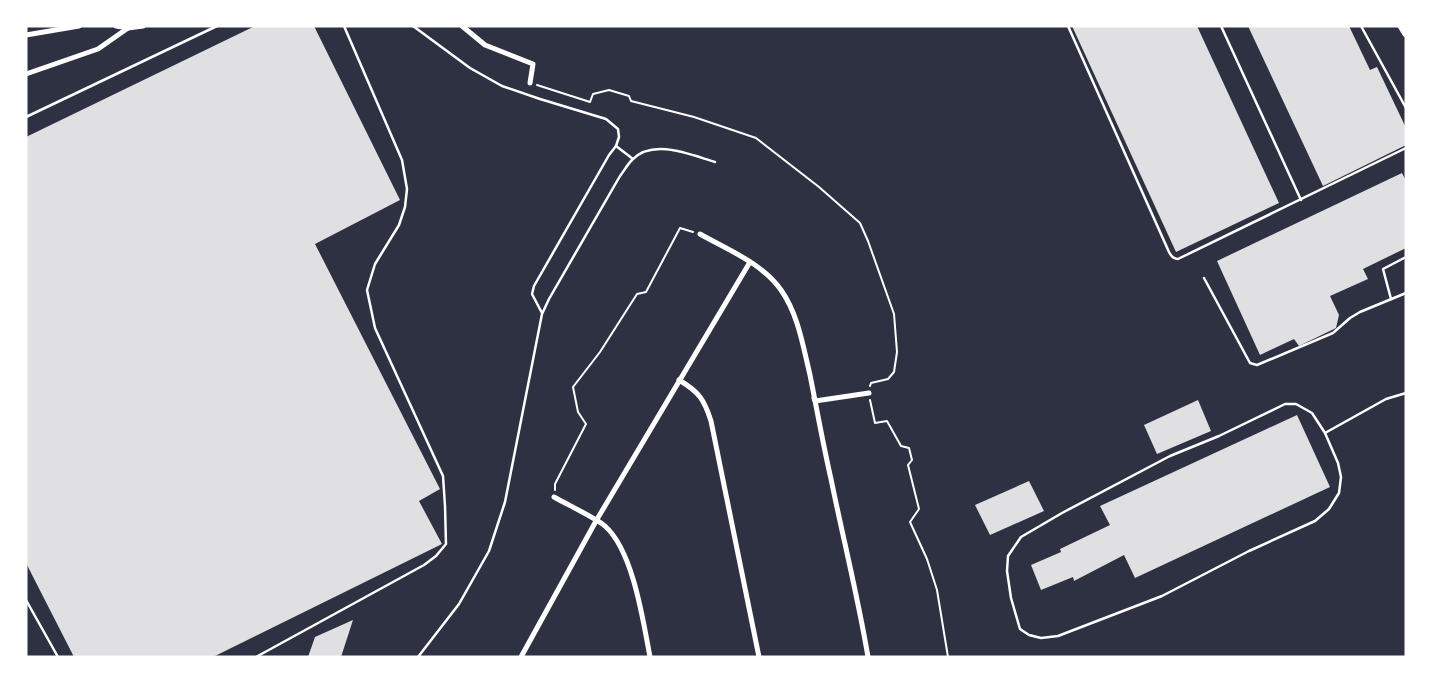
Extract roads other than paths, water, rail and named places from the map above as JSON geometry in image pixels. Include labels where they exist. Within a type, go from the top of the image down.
[{"type":"street","points":[[26,35],[80,26]]},
{"type":"street","points":[[116,26],[128,28],[143,26]]},
{"type":"street","points":[[462,26],[485,45],[533,64],[530,83]]},
{"type":"street","points":[[1401,26],[1406,34]]},
{"type":"street","points":[[26,74],[98,49],[128,28]]},
{"type":"street","points":[[700,234],[750,262],[770,277],[787,300],[800,331],[830,479],[859,603],[868,657]]},
{"type":"street","points":[[521,657],[596,521],[750,262]]},
{"type":"street","points":[[679,380],[694,389],[702,398],[711,421],[758,657]]},
{"type":"street","points":[[814,398],[869,393]]},
{"type":"street","points":[[554,497],[604,526],[613,536],[626,558],[640,607],[650,657]]},
{"type":"lane","points":[[26,117],[217,26]]},
{"type":"lane","points":[[256,657],[424,565],[436,556],[446,544],[442,476],[375,328],[367,290],[375,264],[399,225],[405,207],[407,189],[402,160],[344,26]]},
{"type":"lane","points":[[413,26],[470,68],[502,86],[606,119],[618,129],[619,137],[616,146],[604,163],[534,286],[532,294],[542,314]]},
{"type":"lane","points":[[1068,26],[1172,257],[1178,259],[1406,148]]},
{"type":"lane","points":[[1221,26],[1301,200]]},
{"type":"lane","points":[[1361,26],[1406,108]]},
{"type":"lane","points":[[616,146],[633,159]]},
{"type":"lane","points":[[418,657],[459,604],[489,552],[505,502],[542,314],[620,176],[633,159],[657,148],[715,162]]},
{"type":"lane","points":[[1391,299],[1383,269],[1406,257]]},
{"type":"lane","points":[[1204,278],[1250,363],[1257,365],[1333,333],[1350,318],[1406,293]]},
{"type":"lane","points":[[1325,433],[1386,399],[1406,393]]},
{"type":"lane","points":[[1284,404],[1296,404],[1312,412],[1325,433],[1338,463],[1341,477],[1339,493],[1329,509],[1315,521],[1249,551],[1162,596],[1058,636],[1041,638],[1029,635],[1020,629],[1011,598],[1007,571],[1008,556],[1021,537],[1062,513],[1170,456],[1219,436],[1284,404]]},
{"type":"lane","points":[[26,600],[58,657]]}]
